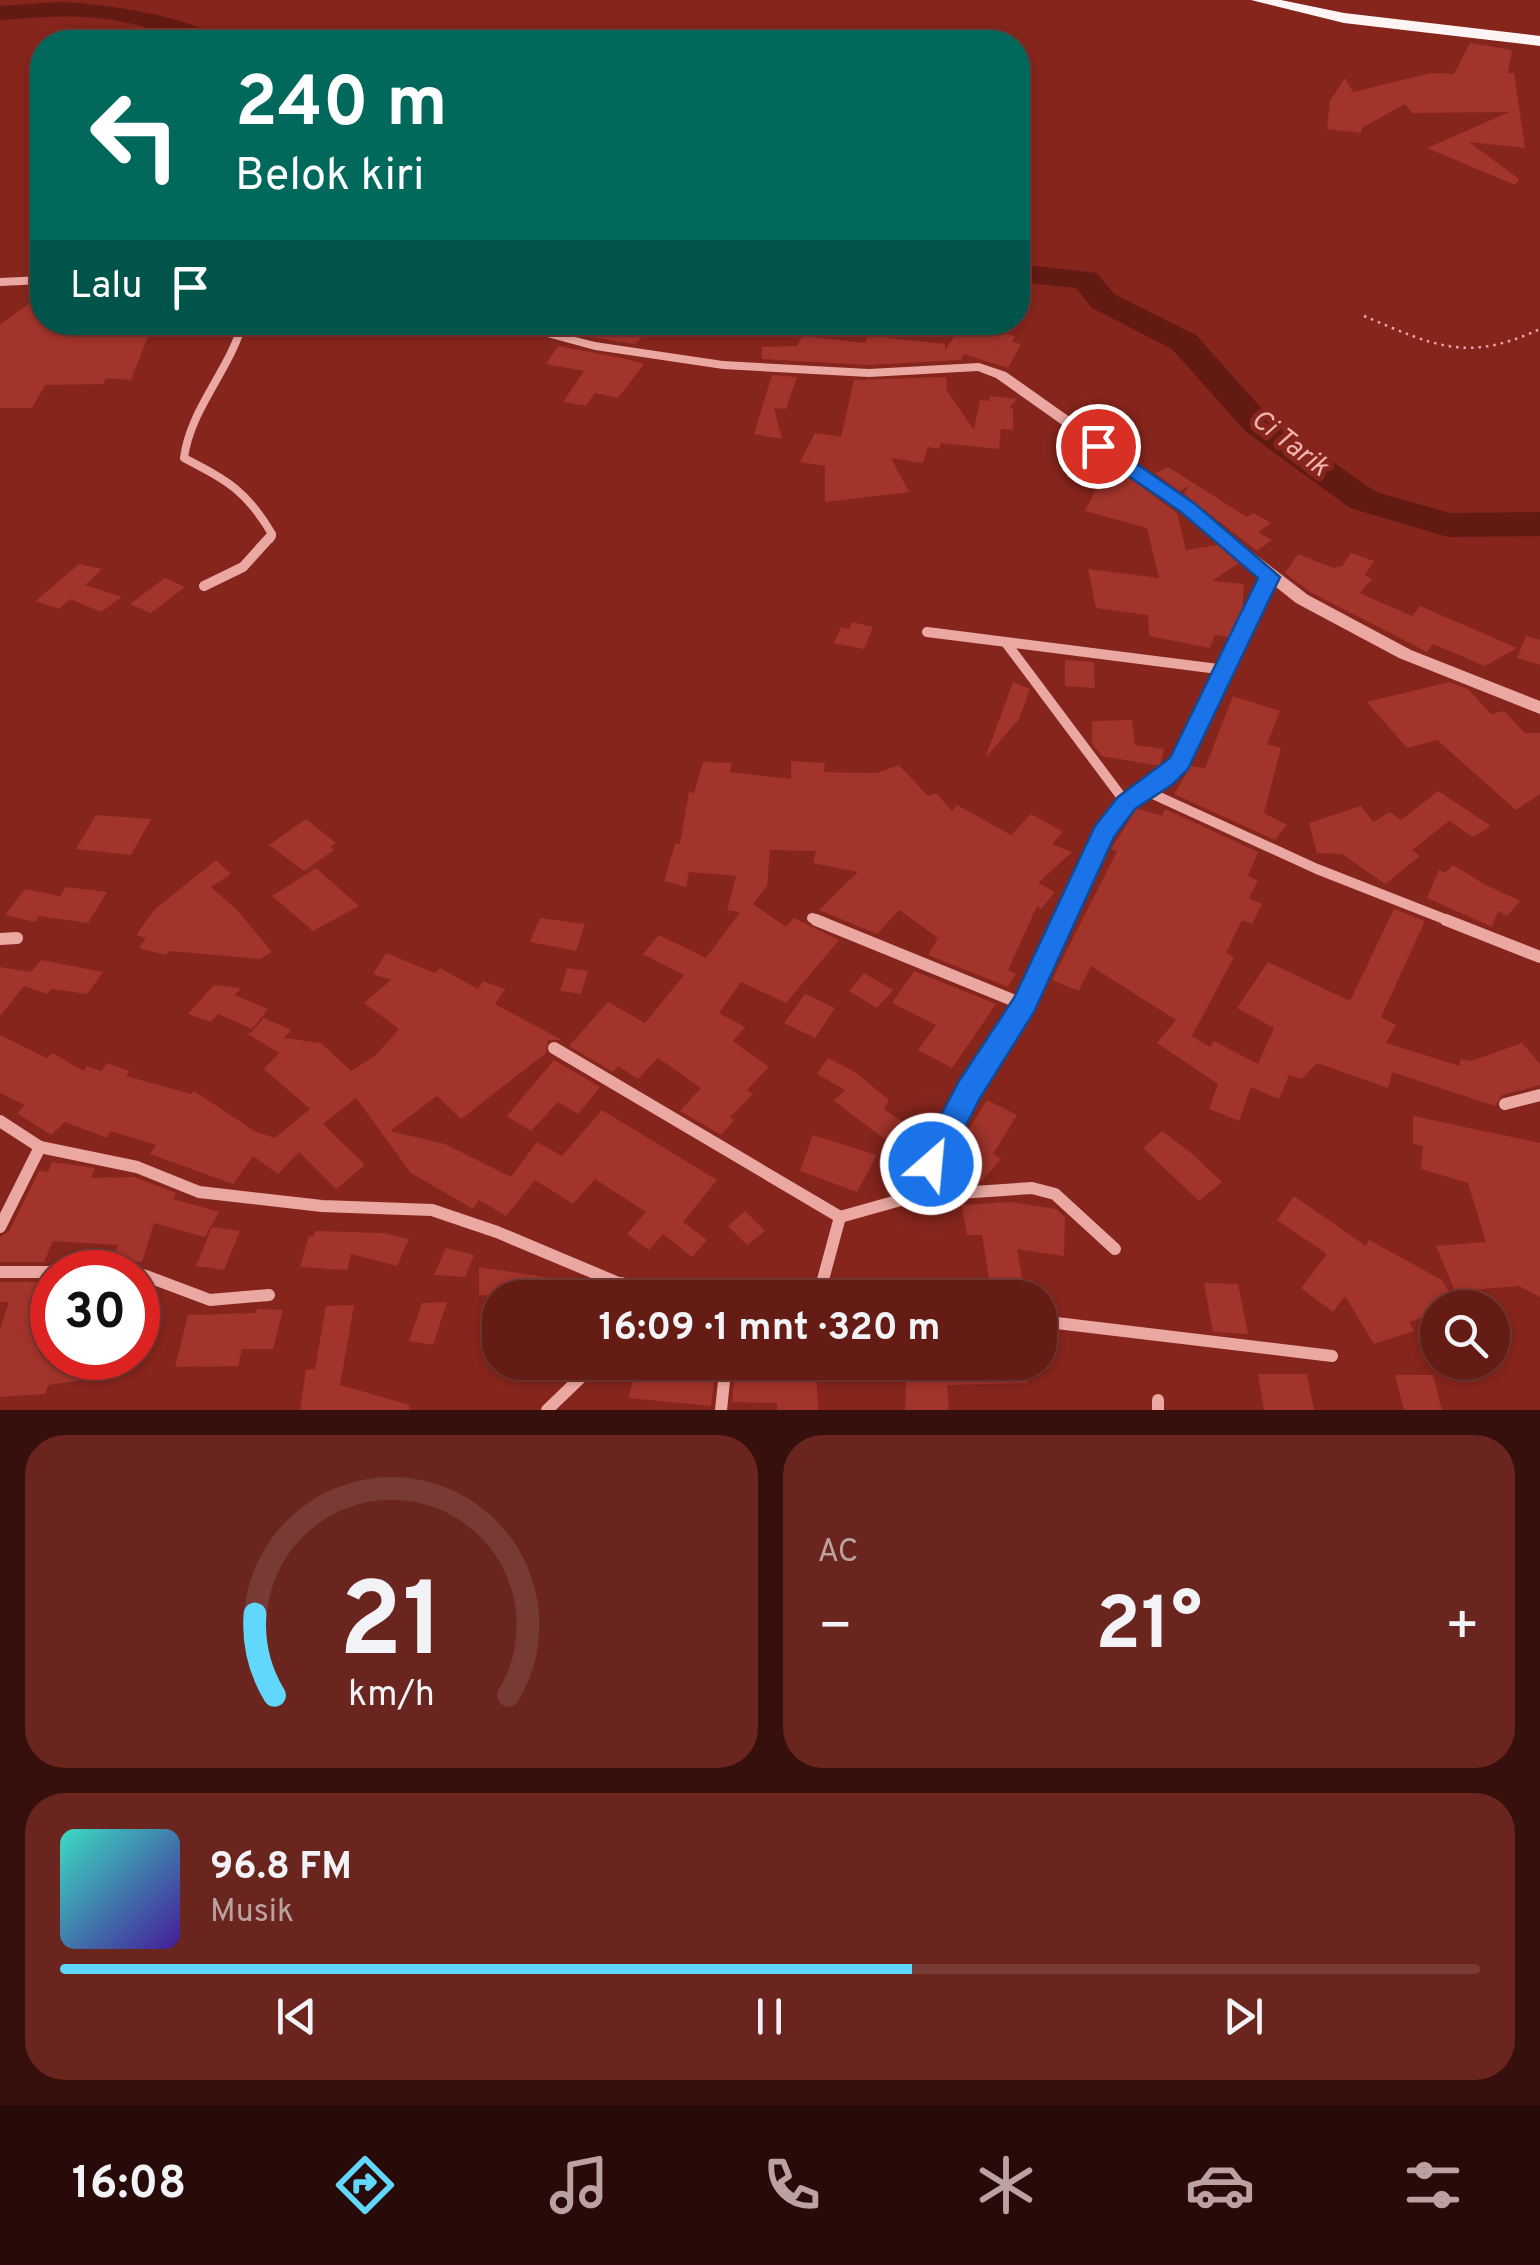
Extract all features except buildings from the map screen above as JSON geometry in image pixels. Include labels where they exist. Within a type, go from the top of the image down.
[{"type":"highway","points":[[1259,0],[1360,20],[1540,41]]},
{"type":"highway","points":[[1306,0],[1540,31]]},
{"type":"street","points":[[0,282],[30,281]]},
{"type":"street","points":[[204,586],[219,582],[264,548],[272,534],[252,499],[237,486],[214,469],[188,463],[184,458],[183,448],[234,357],[240,335]]},
{"type":"street","points":[[551,335],[595,346],[723,365],[869,373],[964,367],[990,371],[1158,486],[1269,577],[1332,618],[1405,654],[1540,708]]},
{"type":"street","points":[[915,1196],[970,1090],[1025,1004],[1103,832],[1135,797],[1180,762],[1269,577]]},
{"type":"street","points":[[927,632],[1226,670]]},
{"type":"street","points":[[1007,644],[1135,797],[1540,957]]},
{"type":"street","points":[[812,918],[1025,1004]]},
{"type":"street","points":[[0,938],[17,938]]},
{"type":"street","points":[[554,1048],[840,1217],[915,1196],[1032,1188],[1055,1194],[1116,1249]]},
{"type":"street","points":[[1505,1104],[1540,1095]]},
{"type":"street","points":[[0,1121],[40,1148],[137,1168],[200,1192],[322,1206],[432,1210],[596,1280]]},
{"type":"street","points":[[0,1227],[40,1148]]},
{"type":"street","points":[[823,1280],[840,1217]]},
{"type":"street","points":[[0,1272],[30,1272]]},
{"type":"street","points":[[160,1282],[210,1300],[268,1295]]},
{"type":"street","points":[[1057,1323],[1332,1356]]},
{"type":"street","points":[[548,1410],[579,1380]]},
{"type":"street","points":[[721,1410],[724,1380]]},
{"type":"path","points":[[1364,316],[1401,332],[1471,349],[1501,347],[1540,329]]},
{"type":"waterway","name":"Ci Tarik","points":[[0,13],[60,9],[107,12],[176,30]]},
{"type":"waterway","name":"Ci Tarik","points":[[1030,274],[1086,280],[1103,301],[1184,342],[1258,425],[1363,500],[1448,525],[1540,524]]},
{"type":"route","points":[[931,1164],[970,1090],[1025,1004],[1103,832],[1126,803],[1165,778],[1180,762],[1269,577],[1188,508],[1098,446]]}]
